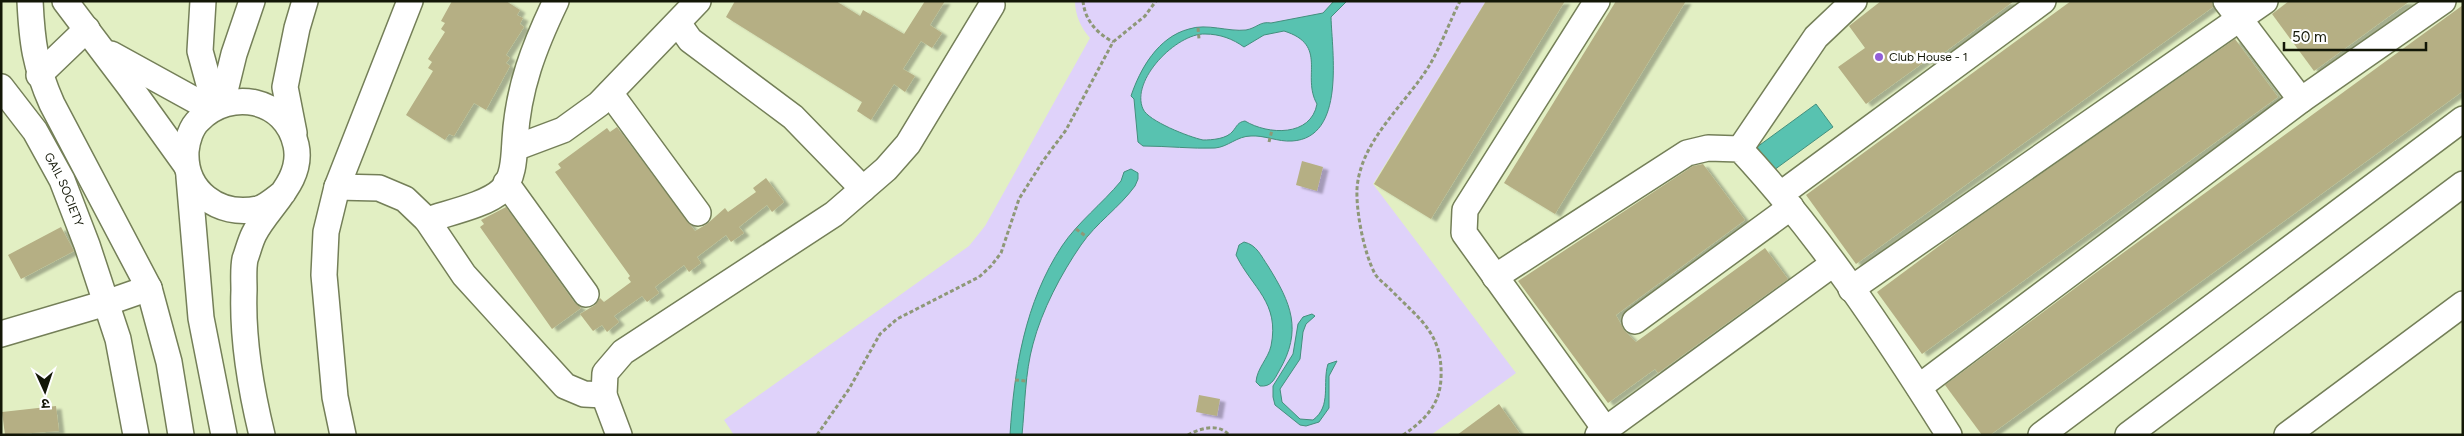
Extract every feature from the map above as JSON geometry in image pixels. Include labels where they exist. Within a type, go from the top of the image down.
[{"type":"street","points":[[30,1],[39,75],[52,104],[149,288],[169,362],[180,435]]},
{"type":"street","points":[[65,1],[102,49],[206,199],[231,211],[259,209],[283,193]]},
{"type":"street","points":[[203,1],[200,50],[216,106]]},
{"type":"street","points":[[216,106],[252,1]]},
{"type":"street","points":[[262,435],[249,383],[244,327],[245,262],[254,234],[283,193],[295,171],[296,145],[284,87],[305,1]]},
{"type":"street","points":[[343,435],[335,397],[324,275],[326,232],[336,187],[410,1]]},
{"type":"street","points":[[427,220],[482,202],[502,190],[511,175],[515,148],[517,107],[537,40],[556,1]]},
{"type":"street","points":[[515,148],[563,130],[599,104],[698,1]]},
{"type":"street","points":[[1597,1],[1466,210],[1464,233],[1602,432],[1833,264]]},
{"type":"street","points":[[1740,148],[1816,37],[1854,1]]},
{"type":"street","points":[[1635,321],[1786,200],[2043,1]]},
{"type":"street","points":[[1851,289],[2233,11],[2265,1]]},
{"type":"street","points":[[1919,387],[2301,100],[2442,1]]},
{"type":"street","points":[[619,435],[604,395],[605,373],[622,352],[834,214],[886,169],[908,144],[992,5]]},
{"type":"street","points":[[2233,11],[2301,100]]},
{"type":"street","points":[[678,23],[690,40],[793,117],[863,189]]},
{"type":"street","points":[[39,75],[87,29]]},
{"type":"street","points":[[102,49],[216,106]]},
{"type":"street","name":"GAIL SOCIETY","points":[[1,88],[35,131],[62,180],[87,245],[118,339],[136,435]]},
{"type":"street","points":[[610,93],[698,213]]},
{"type":"street","points":[[224,435],[201,318],[186,142],[197,121],[216,106],[246,100],[269,107],[287,124],[296,145]]},
{"type":"street","points":[[2041,435],[2463,119]]},
{"type":"street","points":[[1495,277],[1687,153],[1708,148],[1740,148],[1786,200],[1833,264],[1919,387],[1950,435]]},
{"type":"street","points":[[506,183],[586,294]]},
{"type":"street","points":[[2128,435],[2463,184]]},
{"type":"street","points":[[336,187],[379,188],[405,199],[427,220],[464,275],[565,386],[584,394],[604,395]]},
{"type":"street","points":[[1,334],[106,304],[149,288]]},
{"type":"street","points":[[2287,435],[2463,304]]},
{"type":"path","points":[[1083,1],[1084,10],[1090,23],[1100,34],[1113,42]]},
{"type":"path","points":[[817,435],[849,389],[880,334],[897,319],[979,277],[991,266],[1001,253],[1019,199],[1043,161],[1066,130],[1113,42],[1145,16],[1156,1]]},
{"type":"path","points":[[1403,435],[1420,423],[1434,408],[1440,389],[1442,366],[1439,347],[1432,333],[1376,276],[1370,262],[1357,205],[1357,186],[1361,167],[1370,148],[1430,65],[1460,1]]},
{"type":"path","points":[[1198,28],[1199,39]]},
{"type":"path","points":[[1269,142],[1272,130]]},
{"type":"path","points":[[1076,229],[1087,237]]},
{"type":"path","points":[[1015,380],[1026,381]]},
{"type":"path","points":[[1188,435],[1202,428],[1216,428],[1225,430],[1229,435]]},
{"type":"shaded area","points":[[1075,1],[1486,1],[1373,184],[1516,373],[1431,435],[734,435],[724,420],[969,246],[985,226],[1090,38],[1079,21]]},
{"type":"water","points":[[1334,1],[1347,1],[1331,17],[1333,71],[1332,91],[1328,110],[1321,125],[1309,136],[1287,141],[1261,136],[1246,136],[1215,148],[1143,146],[1138,142],[1134,99],[1131,96],[1145,65],[1168,39],[1178,33],[1196,27],[1246,30],[1264,23],[1323,13]],"holes":[[[1284,31],[1298,37],[1306,44],[1310,53],[1311,83],[1317,104],[1313,115],[1298,128],[1287,130],[1265,129],[1245,121],[1239,123],[1227,136],[1203,140],[1188,136],[1160,123],[1146,114],[1143,109],[1141,97],[1143,85],[1150,72],[1159,60],[1182,41],[1194,36],[1211,34],[1226,37],[1244,47],[1264,35]]]},
{"type":"water","points":[[1816,104],[1833,127],[1774,170],[1757,147]]},
{"type":"water","points":[[1131,169],[1138,173],[1135,186],[1081,245],[1059,280],[1047,305],[1030,355],[1022,435],[1010,435],[1018,361],[1030,313],[1049,268],[1068,237],[1121,181],[1124,172]]},
{"type":"water","points":[[1244,242],[1255,248],[1268,266],[1283,292],[1291,317],[1291,342],[1286,356],[1274,380],[1264,386],[1260,386],[1256,382],[1258,372],[1271,346],[1272,318],[1263,296],[1242,267],[1236,255],[1239,245]]},
{"type":"water","points":[[1312,314],[1315,316],[1306,324],[1303,332],[1300,359],[1280,389],[1282,402],[1300,419],[1313,420],[1323,408],[1325,401],[1328,364],[1337,361],[1329,376],[1329,408],[1319,422],[1306,426],[1300,425],[1275,405],[1273,386],[1293,354],[1298,324],[1303,317]]},
{"type":"building","points":[[452,1],[506,1],[520,10],[517,15],[523,18],[520,24],[524,27],[506,55],[510,58],[506,63],[510,66],[486,110],[474,103],[454,136],[449,134],[445,140],[406,115],[433,71],[428,68],[432,62],[428,59],[445,32],[441,29],[445,23],[441,21]]},
{"type":"building","points":[[735,1],[836,1],[860,16],[863,10],[904,34],[925,1],[945,1],[930,25],[942,33],[932,48],[921,41],[903,69],[915,76],[905,92],[894,84],[871,120],[857,111],[862,102],[726,17]]},
{"type":"building","points":[[1486,1],[1565,1],[1431,219],[1374,184]]},
{"type":"building","points":[[1616,1],[1686,1],[1555,214],[1504,183]]},
{"type":"building","points":[[1881,1],[2014,1],[1930,63],[1927,60],[1866,104],[1838,67],[1865,48],[1849,26]]},
{"type":"building","points":[[2071,1],[2212,1],[2213,7],[1856,264],[1806,195]]},
{"type":"building","points":[[2289,1],[2410,1],[2314,71],[2272,14]]},
{"type":"building","points":[[2463,5],[2463,91],[1990,435],[1982,435],[1945,385]]},
{"type":"building","points":[[2235,39],[2278,97],[1922,354],[1877,292],[1966,226]]},
{"type":"building","points":[[617,127],[695,231],[707,224],[725,208],[728,212],[756,192],[753,188],[766,178],[784,202],[772,212],[767,205],[739,227],[744,233],[731,242],[726,235],[697,257],[701,263],[689,272],[684,265],[655,287],[659,293],[647,302],[642,296],[614,316],[619,322],[607,332],[602,325],[593,331],[580,314],[595,305],[600,298],[604,302],[631,282],[628,278],[630,276],[555,172],[561,168],[558,164],[607,128],[610,132]]},
{"type":"building","points":[[1302,161],[1323,167],[1317,191],[1296,185]]},
{"type":"building","points":[[1703,164],[1745,220],[1616,315],[1624,330],[1636,342],[1765,248],[1788,279],[1658,373],[1655,369],[1608,403],[1518,281],[1693,166]]},
{"type":"building","points":[[506,207],[574,302],[581,308],[552,329],[480,227],[484,224],[481,220]]},
{"type":"building","points":[[61,227],[74,251],[21,279],[8,255]]},
{"type":"building","points":[[1199,395],[1220,399],[1217,416],[1196,412]]},
{"type":"building","points":[[1499,404],[1521,435],[1457,435]]},
{"type":"building","points":[[56,406],[59,431],[5,435],[2,412]]},
{"type":"place","name":"Club House - 1","points":[[1879,57]]}]
